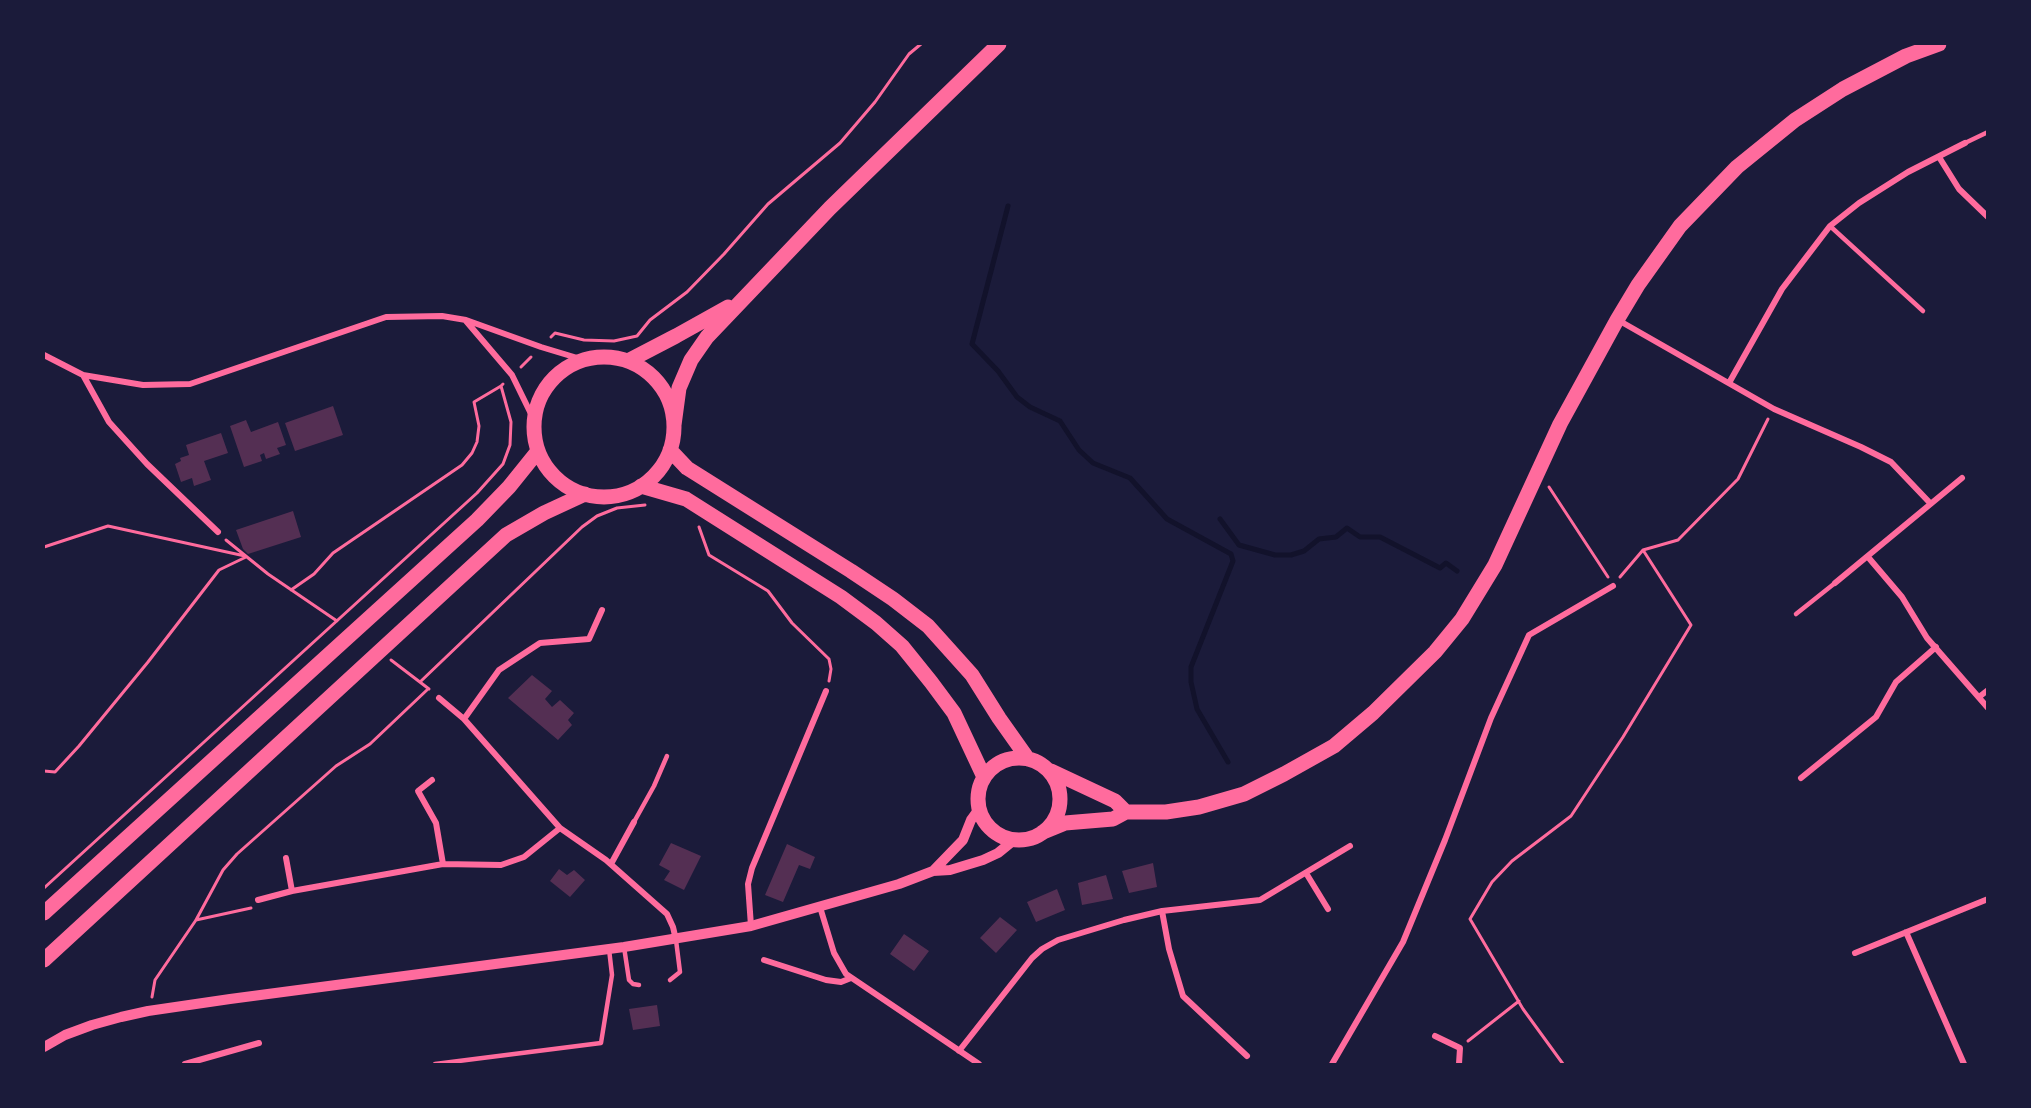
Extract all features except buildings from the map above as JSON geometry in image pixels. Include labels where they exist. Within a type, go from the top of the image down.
[{"type":"main road","points":[[674,425],[670,404],[661,386],[646,370],[628,361],[613,357],[598,357],[565,368],[550,382],[539,400],[534,420],[534,436],[538,451],[549,470],[565,485],[585,494],[604,497],[623,494],[641,486],[658,471],[670,450],[674,425],[679,388],[691,360],[707,337],[830,208],[999,44]]},
{"type":"main road","points":[[1126,812],[1115,801],[1060,777],[1034,762],[1005,761],[994,767],[984,777],[978,795],[979,809],[986,824],[996,834],[1014,840],[1028,839],[1065,823],[1113,819],[1126,812],[1166,812],[1198,807],[1244,794],[1334,746],[1373,713],[1428,659],[1462,619],[1495,565],[1560,424],[1617,320],[1638,285],[1680,226],[1737,167],[1795,120],[1843,89],[1906,56],[1939,44]]},
{"type":"main road","points":[[628,361],[741,299]]},
{"type":"main road","points":[[670,450],[687,468],[860,576],[928,626],[972,675],[999,718],[1034,762],[1052,774],[1060,797],[1059,809],[1050,826],[1043,832]]},
{"type":"main road","points":[[44,913],[477,520],[509,487],[538,451]]},
{"type":"main road","points":[[641,486],[686,499],[841,597],[876,623],[902,646],[954,713],[984,777]]},
{"type":"main road","points":[[44,960],[506,535],[544,513],[585,494]]},
{"type":"street","points":[[1729,384],[1782,289],[1830,226],[1859,203],[1908,172],[1965,143]]},
{"type":"street","points":[[1939,157],[1959,189],[1988,217]]},
{"type":"street","points":[[44,355],[83,375],[143,385],[190,384],[386,317],[442,316],[466,320],[584,360]]},
{"type":"street","points":[[466,320],[512,375],[534,420]]},
{"type":"street","points":[[1617,320],[1773,410],[1862,447],[1891,462],[1930,503]]},
{"type":"street","points":[[83,375],[109,422],[147,464],[218,532]]},
{"type":"street","points":[[1835,583],[1962,477]]},
{"type":"street","points":[[1868,557],[1902,597],[1927,638],[1988,708]]},
{"type":"street","points":[[1332,1065],[1403,942],[1491,718],[1529,635],[1613,586]]},
{"type":"street","points":[[464,719],[499,670],[540,643],[589,639],[602,610]]},
{"type":"street","points":[[1801,778],[1876,717],[1896,682],[1936,647]]},
{"type":"street","points":[[1979,697],[1988,690]]},
{"type":"street","points":[[752,926],[748,884],[752,868],[826,691]]},
{"type":"street","points":[[439,698],[464,719],[560,828],[611,864],[667,914],[676,940]]},
{"type":"street","points":[[432,780],[418,791],[436,823],[443,864]]},
{"type":"street","points":[[933,871],[963,840],[979,809]]},
{"type":"street","points":[[611,864],[634,822]]},
{"type":"street","points":[[258,900],[292,891],[443,864],[501,865],[524,857],[560,828]]},
{"type":"street","points":[[44,1047],[65,1035],[92,1025],[148,1011],[609,950],[752,926],[933,871],[950,870],[983,860],[998,853],[1014,840]]},
{"type":"street","points":[[959,1051],[1032,958],[1058,940],[1162,911],[1260,900],[1350,846]]},
{"type":"street","points":[[286,858],[292,891]]},
{"type":"street","points":[[1306,873],[1328,909]]},
{"type":"street","points":[[1855,953],[1988,899]]},
{"type":"street","points":[[820,907],[834,953],[841,968],[850,978],[979,1065]]},
{"type":"street","points":[[1162,911],[1183,996],[1247,1056]]},
{"type":"street","points":[[1906,932],[1964,1065]]},
{"type":"street","points":[[764,960],[826,980],[841,982],[850,978]]},
{"type":"street","points":[[1435,1036],[1460,1048],[1459,1065]]},
{"type":"street","points":[[185,1065],[260,1043]]},
{"type":"lane","points":[[1965,143],[1988,132]]},
{"type":"lane","points":[[1830,226],[1923,311]]},
{"type":"lane","points":[[1796,614],[1835,583]]},
{"type":"lane","points":[[634,822],[667,756]]},
{"type":"lane","points":[[670,980],[680,972],[676,940]]},
{"type":"lane","points":[[624,947],[629,980],[639,985]]},
{"type":"lane","points":[[435,1065],[601,1043],[612,975],[609,950]]},
{"type":"path","points":[[637,336],[650,320],[665,310],[724,254],[768,204],[840,143],[875,102],[909,54],[921,44]]},
{"type":"path","points":[[291,590],[314,574],[333,553],[462,465],[472,453],[477,442],[479,426],[474,402],[501,386],[512,375]]},
{"type":"path","points":[[44,888],[477,493],[503,464],[510,445],[511,423],[501,386]]},
{"type":"path","points":[[1539,471],[1613,586],[1643,550],[1678,540],[1738,479],[1773,410]]},
{"type":"path","points":[[420,682],[582,527],[597,516],[617,508],[649,505]]},
{"type":"path","points":[[696,521],[709,555],[768,591],[792,623],[829,659],[831,669],[826,691]]},
{"type":"path","points":[[44,548],[108,526],[246,557]]},
{"type":"path","points":[[218,532],[246,557],[299,596]]},
{"type":"path","points":[[1563,1065],[1519,1001],[1470,919],[1492,882],[1512,861],[1570,816],[1623,737],[1691,625],[1643,550]]},
{"type":"path","points":[[44,771],[55,772],[79,746],[219,570],[246,557]]},
{"type":"path","points":[[412,675],[439,698]]},
{"type":"path","points":[[148,1011],[155,980],[196,920],[223,870],[237,854],[336,766],[370,744],[428,689]]},
{"type":"path","points":[[196,920],[250,909],[258,900]]},
{"type":"path","points":[[1460,1048],[1519,1001]]},
{"type":"waterway","points":[[1008,206],[972,344],[998,371],[1017,397],[1030,407],[1060,421],[1079,450],[1093,463],[1130,478],[1167,519],[1231,554],[1233,561],[1191,667],[1191,682],[1197,709],[1228,762]]},
{"type":"waterway","points":[[1220,519],[1239,545],[1275,555],[1291,555],[1304,551],[1319,539],[1336,537],[1347,528],[1360,537],[1380,537],[1440,568],[1446,563],[1457,571]]}]
